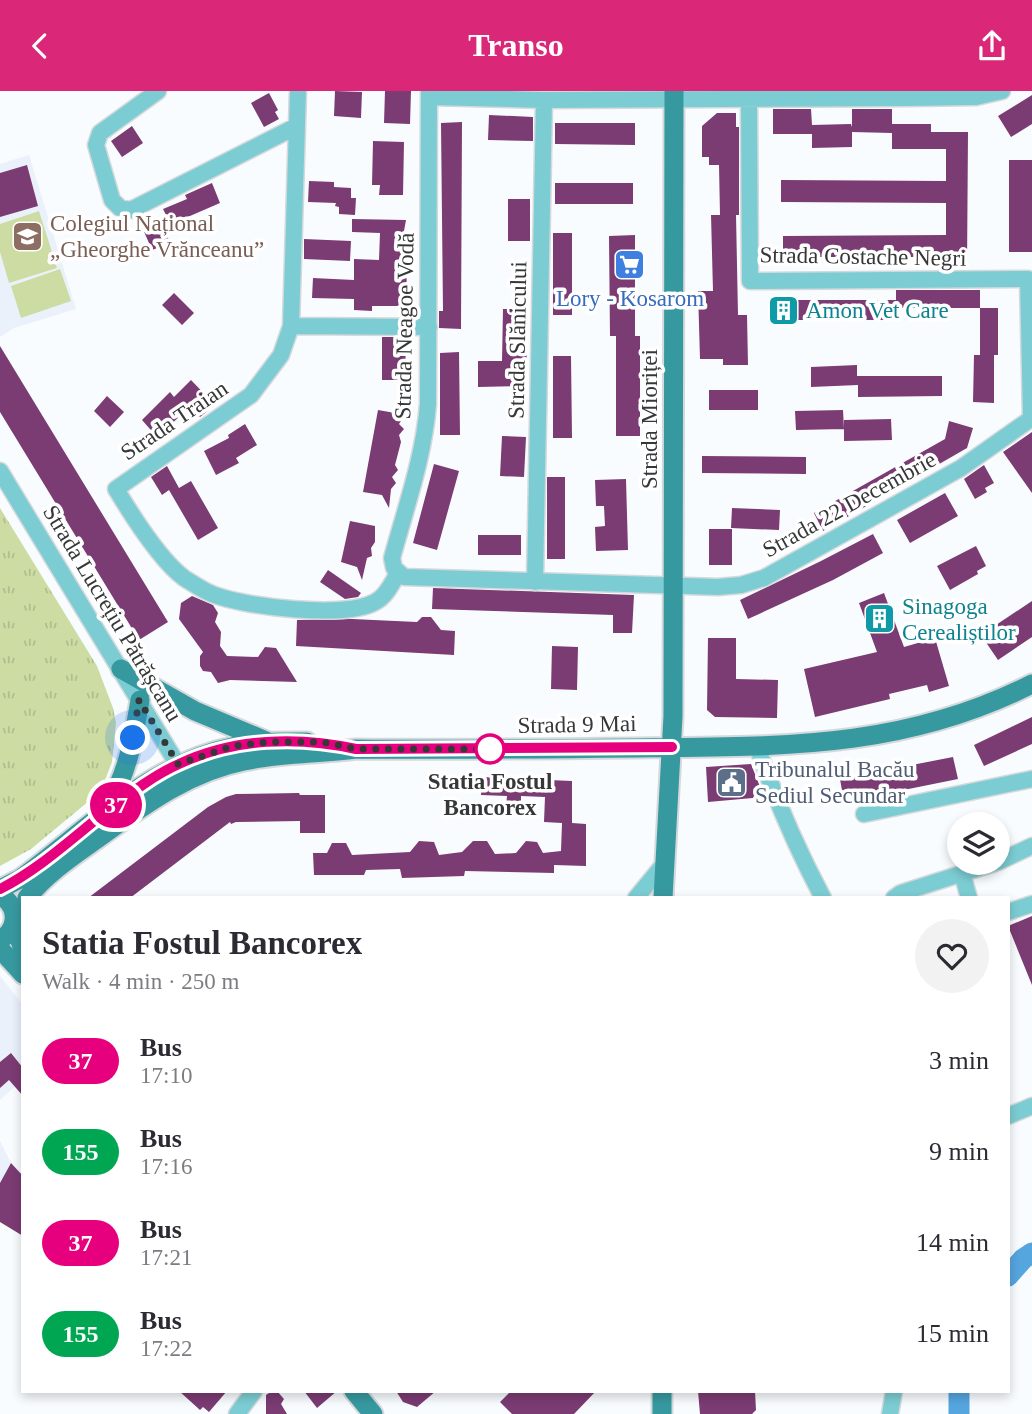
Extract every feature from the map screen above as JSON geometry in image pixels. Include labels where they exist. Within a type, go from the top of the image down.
[{"type":"main road","name":"Strada Mioriței","points":[[663,896],[672,747],[674,95]]},
{"type":"main road","points":[[121,669],[195,711],[267,742]]},
{"type":"main road","name":"Strada 9 Mai","points":[[0,889],[29,872],[152,779],[183,772],[210,770],[286,754],[323,754],[356,749],[757,746],[837,741],[916,728],[981,707],[1032,684]]},
{"type":"main road","points":[[104,814],[120,786],[128,763],[139,700]]},
{"type":"main road","name":"Strada 9 Mai","points":[[29,896],[86,847],[159,796],[183,772],[233,746],[267,742],[323,742],[356,749]]},
{"type":"main road","points":[[0,895],[11,903],[17,916],[21,938]]},
{"type":"main road","points":[[0,940],[6,937],[17,916]]},
{"type":"main road","points":[[0,949],[21,972]]},
{"type":"main road","points":[[356,1393],[373,1414]]},
{"type":"main road","points":[[662,1393],[662,1414]]},
{"type":"street","points":[[158,91],[100,133],[96,145],[112,199],[120,208],[131,210],[297,126]]},
{"type":"street","name":"Strada Traian","points":[[298,91],[291,326],[281,355],[251,395],[116,489],[156,548],[182,576],[210,594],[273,607],[358,608],[378,601],[398,573]]},
{"type":"street","points":[[429,94],[544,100],[674,95],[750,99],[976,97],[1002,91]]},
{"type":"street","name":"Strada Neagoe Vodă","points":[[398,573],[392,558],[426,431],[429,94]]},
{"type":"street","name":"Strada Costache Negri","points":[[750,99],[750,281],[1028,279],[1031,418]]},
{"type":"street","name":"Strada Slănicului","points":[[535,582],[544,100]]},
{"type":"street","points":[[291,326],[429,327]]},
{"type":"street","name":"Strada 22 Decembrie","points":[[674,586],[741,585],[764,578],[961,468],[1031,418]]},
{"type":"street","name":"Strada Lucrețiu Pătrășcanu","points":[[0,471],[183,772]]},
{"type":"street","points":[[398,573],[416,579],[674,586]]},
{"type":"street","points":[[757,746],[805,865],[822,896]]},
{"type":"street","points":[[864,814],[1032,779]]},
{"type":"street","points":[[1010,856],[1032,846]]},
{"type":"street","points":[[638,896],[664,864]]},
{"type":"street","points":[[897,896],[956,875]]},
{"type":"street","points":[[963,875],[968,896]]},
{"type":"street","points":[[1010,911],[1032,904]]},
{"type":"street","points":[[1010,1115],[1032,1106]]},
{"type":"street","points":[[237,1414],[253,1393]]},
{"type":"street","points":[[890,1414],[894,1393]]},
{"type":"shaded area","name":"Colegiul Național „Gheorghe Vrănceanu”","points":[[29,155],[76,309],[14,328],[0,337],[0,164]]},
{"type":"shaded area","points":[[0,976],[21,1002],[21,1081],[0,1100]]},
{"type":"shaded area","points":[[0,1141],[11,1163],[0,1183]]},
{"type":"green space","points":[[39,211],[57,268],[9,283],[0,252],[0,224]]},
{"type":"green space","points":[[60,269],[71,301],[21,318],[11,286]]},
{"type":"green space","points":[[0,508],[97,666],[116,723],[112,762],[102,788],[31,849],[0,866]]},
{"type":"building","points":[[335,91],[362,92],[361,118],[334,116]]},
{"type":"building","points":[[385,91],[411,91],[410,124],[384,123]]},
{"type":"building","points":[[269,93],[278,110],[275,112],[279,119],[264,127],[251,103]]},
{"type":"building","points":[[1032,95],[1032,124],[1011,137],[998,116]]},
{"type":"building","points":[[773,109],[811,109],[812,125],[851,124],[852,127],[852,109],[892,109],[892,124],[931,124],[931,132],[968,132],[967,269],[945,269],[946,257],[783,257],[783,236],[946,235],[946,203],[781,202],[781,180],[946,181],[946,149],[892,149],[892,133],[852,132],[852,147],[812,148],[812,134],[773,134]]},
{"type":"building","points":[[717,113],[736,113],[736,127],[739,127],[739,215],[736,215],[738,315],[747,315],[748,365],[723,365],[723,359],[700,359],[698,291],[713,291],[711,215],[720,215],[719,165],[709,165],[709,157],[702,157],[702,126]]},
{"type":"building","points":[[489,115],[533,117],[533,141],[488,140]]},
{"type":"building","points":[[462,122],[461,329],[439,328],[439,311],[443,311],[441,123]]},
{"type":"building","points":[[555,123],[635,123],[635,145],[555,144]]},
{"type":"building","points":[[132,126],[143,143],[122,157],[111,141]]},
{"type":"building","points":[[373,141],[404,142],[403,195],[379,195],[380,185],[372,185]]},
{"type":"building","points":[[1009,160],[1032,160],[1032,252],[1009,252]]},
{"type":"building","points":[[27,165],[38,206],[0,217],[0,173]]},
{"type":"building","points":[[309,181],[334,182],[334,187],[351,188],[351,198],[356,198],[355,215],[339,214],[336,203],[308,202]]},
{"type":"building","points":[[212,183],[220,203],[183,219],[186,228],[167,235],[170,243],[152,250],[142,227],[167,217],[163,209],[187,199],[185,195]]},
{"type":"building","points":[[555,183],[633,183],[633,204],[555,204]]},
{"type":"building","points":[[508,199],[530,199],[530,241],[508,241]]},
{"type":"building","points":[[352,219],[406,220],[404,231],[407,234],[407,250],[403,257],[406,265],[407,291],[404,297],[407,309],[398,306],[372,306],[372,311],[354,310],[354,299],[312,298],[313,278],[354,280],[354,259],[379,260],[380,233],[352,232]]},
{"type":"building","points":[[553,233],[572,233],[572,315],[553,315]]},
{"type":"building","points":[[635,235],[635,336],[640,336],[640,436],[616,436],[616,336],[610,336],[609,236]]},
{"type":"building","points":[[304,239],[351,241],[350,261],[304,259]]},
{"type":"building","points":[[896,290],[980,290],[980,308],[896,308]]},
{"type":"building","points":[[174,293],[194,313],[182,325],[162,305]]},
{"type":"building","points":[[769,300],[896,300],[896,320],[769,320]]},
{"type":"building","points":[[980,308],[998,308],[994,403],[973,402],[974,355],[980,355]]},
{"type":"building","points":[[503,309],[526,309],[527,386],[478,387],[478,361],[502,361]]},
{"type":"building","points":[[382,337],[406,337],[405,380],[382,380]]},
{"type":"building","points":[[0,346],[168,622],[139,640],[0,412]]},
{"type":"building","points":[[459,352],[460,435],[440,435],[440,353]]},
{"type":"building","points":[[553,356],[571,356],[572,438],[553,438]]},
{"type":"building","points":[[857,365],[857,376],[942,376],[942,396],[858,397],[858,385],[811,387],[811,367]]},
{"type":"building","points":[[191,380],[215,405],[200,417],[190,407],[157,437],[142,420],[170,392],[174,397]]},
{"type":"building","points":[[709,390],[758,390],[758,410],[709,410]]},
{"type":"building","points":[[107,396],[124,412],[110,427],[94,411]]},
{"type":"building","points":[[378,410],[395,413],[404,411],[399,424],[404,429],[399,435],[401,442],[395,465],[398,470],[392,477],[396,483],[391,489],[389,508],[382,495],[363,492]]},
{"type":"building","points":[[843,410],[844,429],[796,430],[795,411]]},
{"type":"building","points":[[891,419],[892,440],[844,441],[844,420]]},
{"type":"building","points":[[949,421],[973,428],[967,448],[823,531],[814,513],[945,439]]},
{"type":"building","points":[[245,424],[257,445],[236,458],[239,463],[216,475],[204,451],[229,438],[228,435]]},
{"type":"building","points":[[1032,432],[1032,493],[1003,452]]},
{"type":"building","points":[[502,436],[526,437],[524,477],[500,476]]},
{"type":"building","points":[[702,456],[806,457],[806,474],[702,473]]},
{"type":"building","points":[[434,464],[459,471],[437,550],[413,543]]},
{"type":"building","points":[[984,465],[994,483],[985,488],[987,492],[975,499],[964,479]]},
{"type":"building","points":[[167,466],[179,488],[191,481],[218,528],[198,540],[169,490],[162,495],[151,477]]},
{"type":"building","points":[[547,477],[565,477],[565,559],[547,559]]},
{"type":"building","points":[[626,479],[628,550],[596,551],[595,527],[605,526],[604,506],[596,506],[595,480]]},
{"type":"building","points":[[945,493],[958,516],[910,543],[897,520]]},
{"type":"building","points":[[732,508],[780,510],[779,530],[731,528]]},
{"type":"building","points":[[350,521],[375,526],[372,556],[367,558],[362,580],[357,567],[341,562]]},
{"type":"building","points":[[709,529],[732,529],[732,565],[709,565]]},
{"type":"building","points":[[873,534],[883,553],[833,580],[748,619],[740,600]]},
{"type":"building","points":[[478,535],[521,535],[521,555],[478,555]]},
{"type":"building","points":[[976,546],[986,566],[977,571],[978,574],[950,590],[937,566]]},
{"type":"building","points":[[328,570],[361,593],[358,597],[345,599],[320,582]]},
{"type":"building","points":[[433,588],[634,595],[632,633],[613,633],[613,615],[432,609]]},
{"type":"building","points":[[884,593],[904,647],[935,638],[949,686],[929,692],[927,685],[889,694],[890,699],[815,717],[804,669],[877,652],[859,603]]},
{"type":"building","points":[[192,596],[213,605],[218,613],[215,622],[221,632],[220,646],[227,656],[258,657],[265,647],[276,648],[297,682],[230,680],[218,683],[211,672],[203,671],[200,656],[203,652],[179,619],[181,603]]},
{"type":"building","points":[[1032,601],[1032,637],[998,660],[981,635]]},
{"type":"building","points":[[422,617],[431,617],[441,630],[455,631],[454,655],[296,646],[297,620],[417,622]]},
{"type":"building","points":[[708,638],[736,638],[736,679],[778,680],[777,718],[715,717],[707,710]]},
{"type":"building","points":[[552,646],[578,647],[577,690],[551,689]]},
{"type":"building","points":[[1032,717],[1032,744],[984,766],[974,745]]},
{"type":"building","points":[[953,757],[958,779],[844,802],[840,779]]},
{"type":"building","name":"Tribunalul Bacău Sediul Secundar","points":[[751,764],[764,797],[708,802],[706,767]]},
{"type":"building","points":[[482,777],[572,781],[572,823],[586,824],[586,866],[554,865],[554,873],[465,871],[464,876],[402,878],[400,869],[366,870],[364,875],[314,875],[313,853],[327,853],[332,843],[346,843],[352,855],[410,852],[419,841],[434,842],[439,855],[462,852],[473,841],[487,841],[495,854],[516,853],[526,841],[537,842],[543,853],[561,851],[562,823],[544,822],[545,797],[521,796],[521,806],[506,806],[507,796],[481,795]]},
{"type":"building","points":[[236,794],[325,795],[325,833],[300,833],[300,821],[230,822],[133,896],[91,896],[208,807]]},
{"type":"building","points":[[1032,916],[1032,985],[1010,931],[1010,925]]},
{"type":"building","points":[[11,1053],[21,1066],[21,1094],[9,1080],[0,1088],[0,1062]]},
{"type":"building","points":[[11,1163],[21,1174],[21,1235],[0,1222],[0,1183]]},
{"type":"building","points":[[181,1393],[225,1393],[209,1412],[203,1407],[200,1410]]},
{"type":"building","points":[[279,1393],[284,1399],[281,1404],[287,1414],[266,1414],[266,1395]]},
{"type":"building","points":[[306,1393],[335,1393],[317,1408]]},
{"type":"building","points":[[397,1393],[434,1393],[417,1407],[403,1402]]},
{"type":"building","points":[[509,1393],[594,1393],[574,1414],[512,1414],[500,1402]]},
{"type":"building","points":[[698,1393],[755,1393],[756,1410],[752,1414],[700,1414]]},
{"type":"waterway","points":[[1010,1274],[1032,1253]]},
{"type":"waterway","points":[[959,1393],[959,1414]]},
{"type":"bus line","name":"37","points":[[0,889],[20,879],[152,779],[178,764],[233,746],[267,742],[323,742],[356,749],[672,747]]},
{"type":"place","name":"Colegiul Național „Gheorghe Vrănceanu”","points":[[27,236]]},
{"type":"place","name":"Lory - Kosarom","points":[[630,264]]},
{"type":"place","name":"Amon Vet Care","points":[[783,310]]},
{"type":"place","name":"Sinagoga Cerealiștilor","points":[[879,619]]},
{"type":"place","name":"Statia Fostul Bancorex","points":[[490,749]]},
{"type":"place","name":"Tribunalul Bacău Sediul Secundar","points":[[732,782]]},
{"type":"route","points":[[133,738],[139,700],[178,764],[233,746],[267,742],[323,742],[356,749],[502,749],[490,749]]}]
